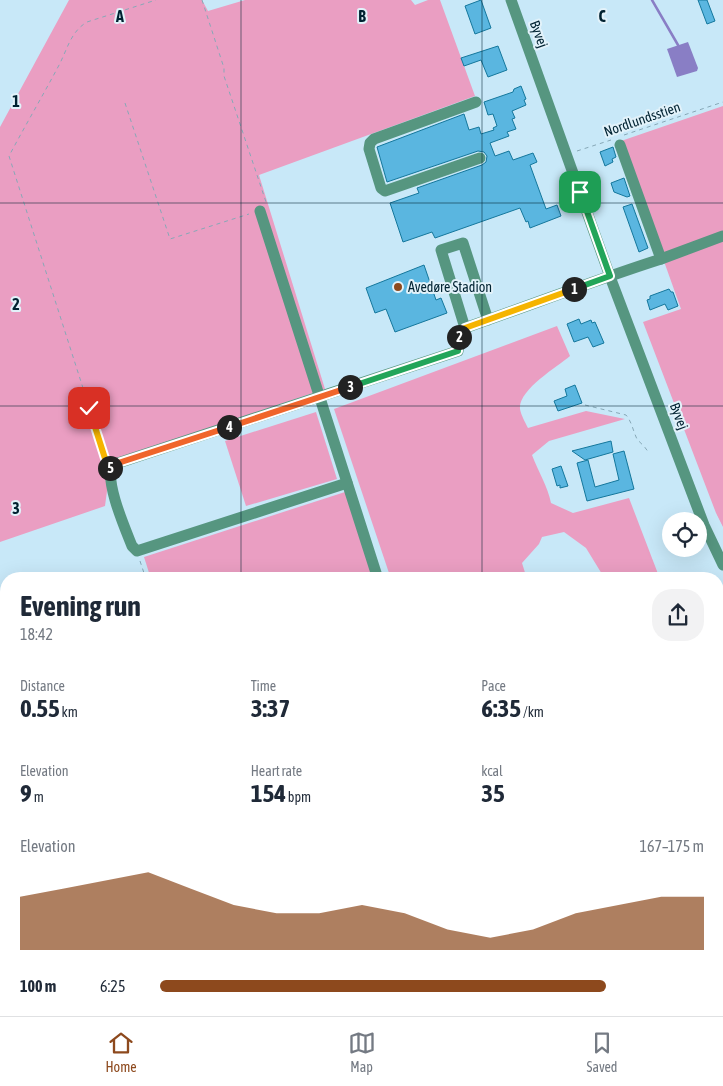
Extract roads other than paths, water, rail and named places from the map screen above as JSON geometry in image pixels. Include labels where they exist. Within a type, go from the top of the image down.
[{"type":"street","name":"Byvej","points":[[511,0],[610,276],[704,525],[723,565]]},
{"type":"street","points":[[476,102],[374,139],[370,143],[369,148],[381,188],[384,191],[480,158]]},
{"type":"street","points":[[620,140],[661,259]]},
{"type":"street","points":[[260,211],[376,572]]},
{"type":"street","points":[[347,483],[137,551],[132,546],[116,504],[109,471],[112,465],[458,351],[460,334],[465,328],[723,236]]},
{"type":"street","points":[[465,328],[441,250],[462,243],[488,320]]},
{"type":"waterway","points":[[652,0],[678,45]]},
{"type":"place","name":"Avedøre Stadion","points":[[398,287]]}]
